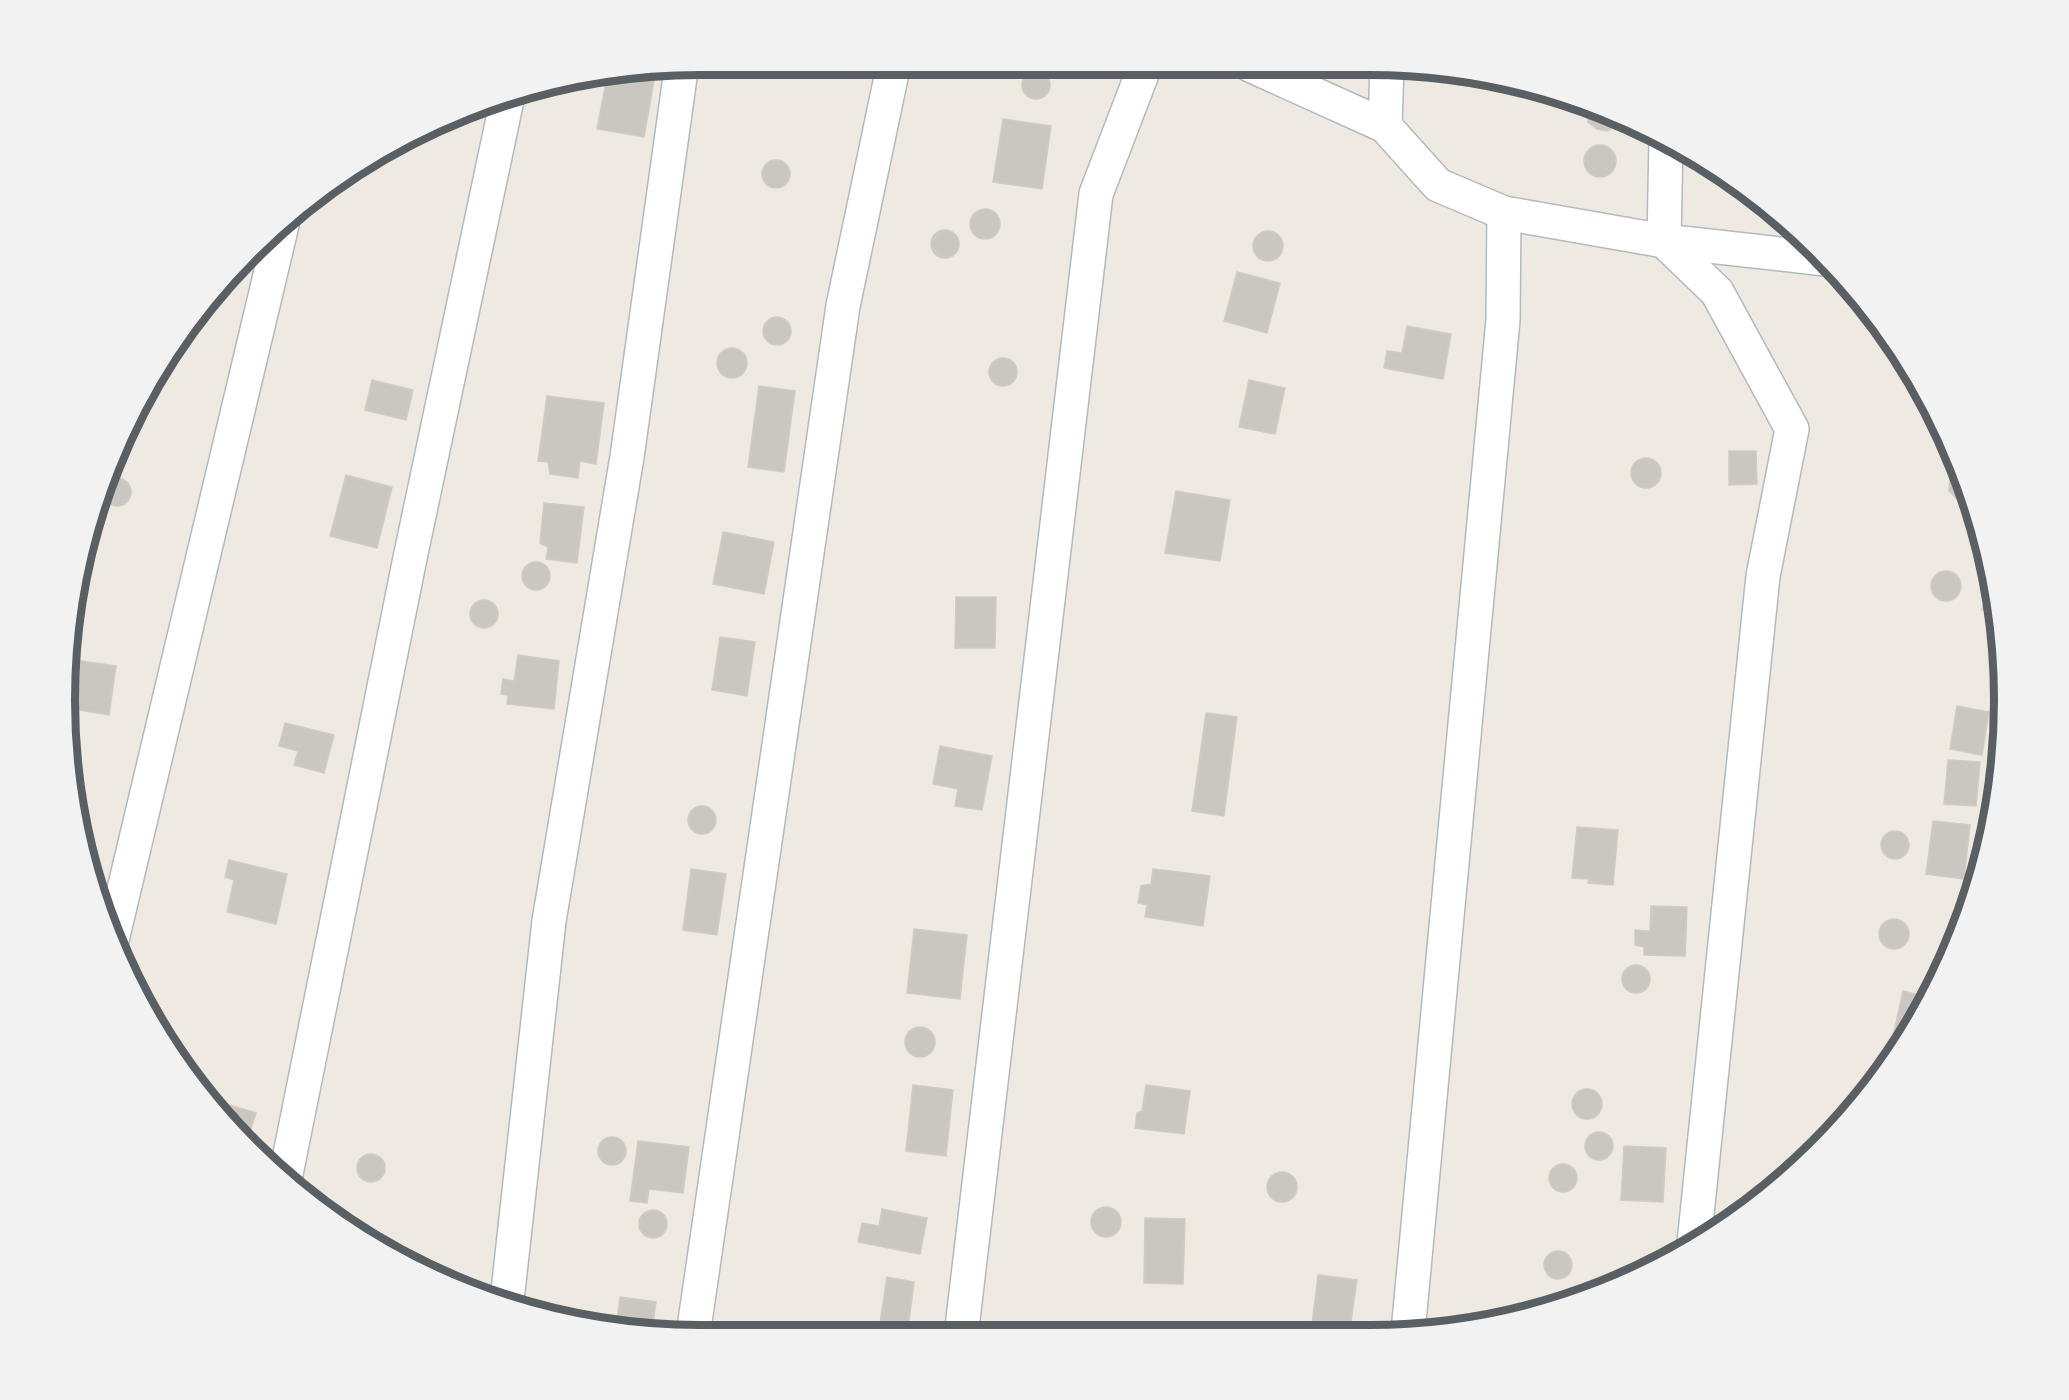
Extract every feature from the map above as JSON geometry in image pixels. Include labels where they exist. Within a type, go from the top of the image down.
[{"type":"street","points":[[508,1295],[549,921],[627,457],[680,75]]},
{"type":"street","points":[[694,1325],[843,306],[892,75]]},
{"type":"street","points":[[962,1325],[1096,194],[1142,75]]},
{"type":"street","points":[[1272,75],[1385,126],[1438,185],[1504,213],[1664,241],[1810,257]]},
{"type":"street","points":[[1385,126],[1387,75]]},
{"type":"street","points":[[287,1169],[410,558],[506,106]]},
{"type":"street","points":[[1665,150],[1664,241],[1717,292],[1792,429],[1763,576],[1695,1233]]},
{"type":"street","points":[[1409,1324],[1503,320],[1504,213]]},
{"type":"street","points":[[116,922],[279,239]]},
{"type":"building","points":[[1026,75],[1046,75],[1049,79],[1049,91],[1042,98],[1030,98],[1023,91],[1023,79]]},
{"type":"building","points":[[655,76],[644,137],[597,129],[606,82]]},
{"type":"building","points":[[1588,115],[1614,126],[1608,131],[1597,129],[1588,122]]},
{"type":"building","points":[[1003,119],[1051,126],[1042,189],[993,182]]},
{"type":"building","points":[[1600,145],[1612,149],[1616,161],[1612,173],[1600,177],[1588,173],[1584,161],[1588,149]]},
{"type":"building","points":[[776,160],[786,164],[790,174],[786,184],[776,188],[766,184],[762,174],[766,164]]},
{"type":"building","points":[[985,209],[995,214],[1000,224],[995,234],[985,239],[975,234],[970,224],[975,214]]},
{"type":"building","points":[[945,230],[955,234],[959,244],[955,254],[945,258],[935,254],[931,244],[935,234]]},
{"type":"building","points":[[1268,231],[1278,236],[1283,246],[1278,256],[1268,261],[1258,256],[1253,246],[1258,236]]},
{"type":"building","points":[[1237,272],[1280,283],[1267,333],[1224,321]]},
{"type":"building","points":[[777,317],[787,321],[791,331],[787,341],[777,345],[767,341],[763,331],[767,321]]},
{"type":"building","points":[[1407,326],[1451,334],[1443,379],[1384,368],[1387,351],[1402,353]]},
{"type":"building","points":[[732,348],[742,353],[747,363],[742,373],[732,378],[722,373],[717,363],[722,353]]},
{"type":"building","points":[[1003,358],[1013,362],[1017,372],[1013,382],[1003,386],[993,382],[989,372],[993,362]]},
{"type":"building","points":[[372,380],[413,390],[406,420],[365,410]]},
{"type":"building","points":[[1249,380],[1285,388],[1275,434],[1239,427]]},
{"type":"building","points":[[759,386],[795,391],[784,472],[748,467]]},
{"type":"building","points":[[547,396],[604,403],[596,464],[580,461],[578,478],[550,474],[548,462],[538,461]]},
{"type":"building","points":[[1729,451],[1756,451],[1757,484],[1729,485]]},
{"type":"building","points":[[1646,458],[1656,463],[1661,473],[1656,483],[1646,488],[1636,483],[1631,473],[1636,463]]},
{"type":"building","points":[[346,475],[392,487],[377,548],[330,536]]},
{"type":"building","points":[[1952,475],[1961,498],[1956,498],[1949,491]]},
{"type":"building","points":[[116,478],[123,479],[130,486],[130,498],[123,505],[111,505],[107,502]]},
{"type":"building","points":[[1176,491],[1230,500],[1220,561],[1165,553]]},
{"type":"building","points":[[544,503],[584,507],[577,563],[546,559],[548,547],[540,543]]},
{"type":"building","points":[[723,532],[774,542],[764,594],[713,584]]},
{"type":"building","points":[[536,562],[546,566],[550,576],[546,586],[536,590],[526,586],[522,576],[526,566]]},
{"type":"building","points":[[1946,571],[1956,576],[1961,586],[1956,596],[1946,601],[1936,596],[1931,586],[1936,576]]},
{"type":"building","points":[[1985,596],[1988,611],[1982,610]]},
{"type":"building","points":[[956,597],[996,597],[995,648],[955,648]]},
{"type":"building","points":[[484,600],[494,604],[498,614],[494,624],[484,628],[474,624],[470,614],[474,604]]},
{"type":"building","points":[[720,637],[755,642],[747,696],[712,690]]},
{"type":"building","points":[[518,655],[559,661],[554,709],[507,704],[508,695],[501,694],[503,679],[514,681]]},
{"type":"building","points":[[81,661],[116,666],[109,715],[75,710]]},
{"type":"building","points":[[1957,706],[1989,712],[1982,755],[1950,749]]},
{"type":"building","points":[[1206,713],[1237,717],[1224,816],[1192,811]]},
{"type":"building","points":[[285,723],[334,735],[324,773],[294,765],[298,751],[279,746]]},
{"type":"building","points":[[940,746],[992,756],[982,810],[955,806],[958,789],[933,784]]},
{"type":"building","points":[[1948,760],[1980,762],[1976,806],[1944,804]]},
{"type":"building","points":[[702,806],[712,810],[716,820],[712,830],[702,834],[692,830],[688,820],[692,810]]},
{"type":"building","points":[[1933,821],[1970,825],[1964,879],[1926,874]]},
{"type":"building","points":[[1577,827],[1618,830],[1613,885],[1588,883],[1589,879],[1572,878]]},
{"type":"building","points":[[1895,831],[1905,835],[1909,845],[1905,855],[1895,859],[1885,855],[1881,845],[1885,835]]},
{"type":"building","points":[[229,860],[287,874],[276,924],[227,912],[234,880],[225,877]]},
{"type":"building","points":[[691,869],[726,874],[717,935],[683,930]]},
{"type":"building","points":[[1153,869],[1210,876],[1203,926],[1145,917],[1147,905],[1138,903],[1141,886],[1151,884]]},
{"type":"building","points":[[1651,906],[1687,907],[1685,956],[1644,955],[1644,947],[1635,945],[1635,930],[1650,931]]},
{"type":"building","points":[[1894,919],[1904,924],[1909,934],[1904,944],[1894,949],[1884,944],[1879,934],[1884,924]]},
{"type":"building","points":[[914,929],[967,935],[960,999],[907,993]]},
{"type":"building","points":[[1636,965],[1646,969],[1650,979],[1646,989],[1636,993],[1626,989],[1622,979],[1626,969]]},
{"type":"building","points":[[1903,991],[1919,995],[1910,1012],[1892,1042]]},
{"type":"building","points":[[920,1027],[930,1032],[935,1042],[930,1052],[920,1057],[910,1052],[905,1042],[910,1032]]},
{"type":"building","points":[[913,1085],[953,1090],[946,1156],[906,1151]]},
{"type":"building","points":[[1146,1085],[1190,1091],[1184,1134],[1135,1128],[1137,1113],[1142,1111]]},
{"type":"building","points":[[1587,1089],[1597,1094],[1602,1104],[1597,1114],[1587,1119],[1577,1114],[1572,1104],[1577,1094]]},
{"type":"building","points":[[223,1103],[256,1113],[250,1133]]},
{"type":"building","points":[[1599,1132],[1609,1136],[1613,1146],[1609,1156],[1599,1160],[1589,1156],[1585,1146],[1589,1136]]},
{"type":"building","points":[[612,1137],[622,1141],[626,1151],[622,1161],[612,1165],[602,1161],[598,1151],[602,1141]]},
{"type":"building","points":[[638,1141],[689,1147],[683,1193],[649,1189],[647,1203],[630,1201]]},
{"type":"building","points":[[1624,1146],[1666,1148],[1663,1202],[1621,1200]]},
{"type":"building","points":[[371,1154],[381,1158],[385,1168],[381,1178],[371,1182],[361,1178],[357,1168],[361,1158]]},
{"type":"building","points":[[1563,1164],[1573,1168],[1577,1178],[1573,1188],[1563,1192],[1553,1188],[1549,1178],[1553,1168]]},
{"type":"building","points":[[1282,1172],[1292,1177],[1297,1187],[1292,1197],[1282,1202],[1272,1197],[1267,1187],[1272,1177]]},
{"type":"building","points":[[1106,1207],[1116,1212],[1121,1222],[1116,1232],[1106,1237],[1096,1232],[1091,1222],[1096,1212]]},
{"type":"building","points":[[882,1209],[927,1218],[920,1254],[858,1242],[862,1223],[879,1226]]},
{"type":"building","points":[[653,1210],[663,1214],[667,1224],[663,1234],[653,1238],[643,1234],[639,1224],[643,1214]]},
{"type":"building","points":[[1145,1218],[1185,1219],[1183,1284],[1144,1283]]},
{"type":"building","points":[[1558,1251],[1568,1255],[1572,1265],[1568,1275],[1558,1279],[1548,1275],[1544,1265],[1548,1255]]},
{"type":"building","points":[[1318,1275],[1357,1280],[1350,1325],[1312,1324]]},
{"type":"building","points":[[887,1277],[914,1282],[908,1325],[880,1325]]},
{"type":"building","points":[[620,1297],[656,1302],[653,1323],[617,1320]]}]
